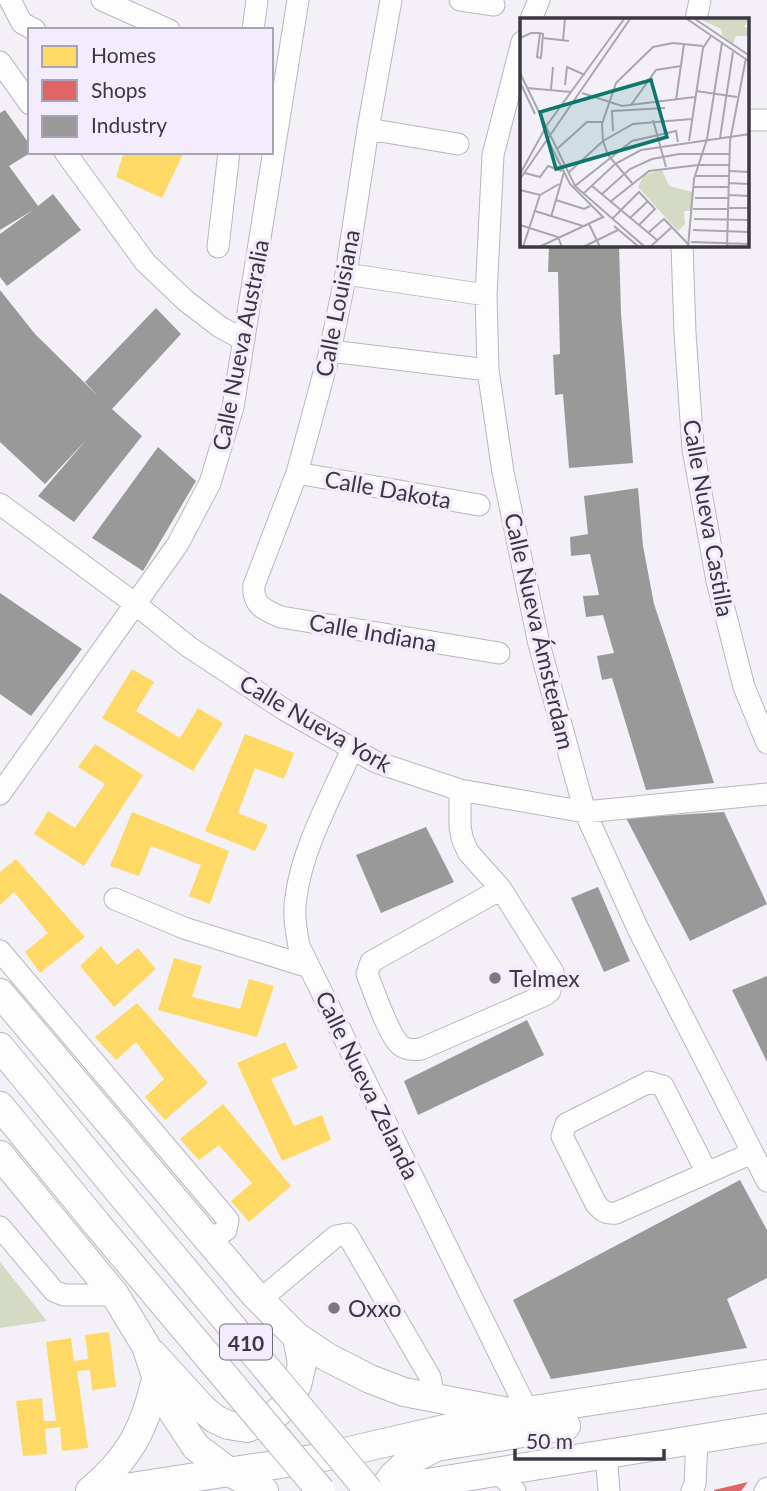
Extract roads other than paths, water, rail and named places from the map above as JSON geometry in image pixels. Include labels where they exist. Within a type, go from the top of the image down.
[{"type":"main road","points":[[0,993],[260,1300],[298,1337],[327,1357],[370,1379],[404,1392],[521,1412]]},
{"type":"main road","name":"410","points":[[0,1047],[369,1491]]},
{"type":"main road","name":"410","points":[[0,1106],[321,1491]]},
{"type":"main road","points":[[0,1155],[115,1294],[145,1346],[163,1397],[196,1447],[228,1471],[264,1491]]},
{"type":"main road","points":[[145,1346],[203,1409],[228,1425],[247,1428],[276,1414],[286,1405],[297,1385],[302,1364],[298,1337]]},
{"type":"main road","points":[[106,1491],[319,1458],[521,1412],[767,1374]]},
{"type":"main road","points":[[90,1491],[114,1471],[133,1444],[149,1410],[156,1379]]},
{"type":"main road","points":[[381,1491],[409,1461],[436,1447],[626,1416],[705,1384]]},
{"type":"main road","points":[[381,1491],[507,1481],[606,1454],[767,1428]]},
{"type":"street","points":[[10,0],[22,23],[31,28]]},
{"type":"street","points":[[102,0],[165,28]]},
{"type":"street","points":[[253,28],[257,0]]},
{"type":"street","name":"Calle Nueva Australia","points":[[274,136],[278,78],[298,0]]},
{"type":"street","name":"Calle Louisiana","points":[[255,599],[254,585],[297,473],[330,351],[346,274],[391,0]]},
{"type":"street","points":[[460,0],[494,5]]},
{"type":"street","points":[[531,18],[538,0]]},
{"type":"street","points":[[696,18],[700,0]]},
{"type":"street","name":"Calle Nueva Ámsterdam","points":[[520,56],[512,113],[493,155],[486,295],[488,370],[503,472],[539,644],[584,812],[639,931],[767,1181]]},
{"type":"street","points":[[0,63],[28,101]]},
{"type":"street","points":[[368,129],[458,144]]},
{"type":"street","points":[[66,154],[145,262],[220,327],[244,340]]},
{"type":"street","points":[[218,247],[229,154]]},
{"type":"street","name":"Calle Nueva Australia","points":[[0,794],[178,544],[210,483],[222,451],[233,407],[271,154]]},
{"type":"street","name":"Calle Nueva Castilla","points":[[682,247],[693,449],[720,594],[744,687],[767,743]]},
{"type":"street","points":[[346,274],[486,295]]},
{"type":"street","points":[[330,351],[488,370]]},
{"type":"street","name":"Calle Dakota","points":[[297,473],[479,505]]},
{"type":"street","name":"Calle Nueva York","points":[[0,504],[189,647],[285,710],[376,762],[460,790],[584,812],[767,794]]},
{"type":"street","name":"Calle Indiana","points":[[255,599],[266,611],[281,617],[499,653]]},
{"type":"street","name":"Calle Nueva Zelanda","points":[[352,749],[303,862],[295,899],[299,946],[521,1412]]},
{"type":"street","points":[[460,790],[460,826],[468,852],[500,889],[553,972],[550,991],[421,1049],[405,1048],[398,1044],[367,974],[371,962],[500,889]]},
{"type":"street","points":[[115,898],[184,928],[309,967]]},
{"type":"street","points":[[0,951],[228,1220],[226,1230],[209,1240]]},
{"type":"street","points":[[707,1173],[663,1086],[658,1083],[649,1083],[638,1088],[566,1125],[562,1132],[596,1205],[609,1213],[615,1213],[707,1173],[752,1153]]},
{"type":"street","points":[[0,1227],[54,1291],[64,1295],[115,1294]]},
{"type":"street","points":[[260,1300],[336,1236],[346,1234],[430,1377],[434,1398]]},
{"type":"street","points":[[692,1491],[695,1485],[697,1439]]},
{"type":"street","points":[[606,1454],[609,1491]]},
{"type":"place","name":"Telmex","points":[[495,978]]},
{"type":"place","name":"Oxxo","points":[[334,1308]]}]
